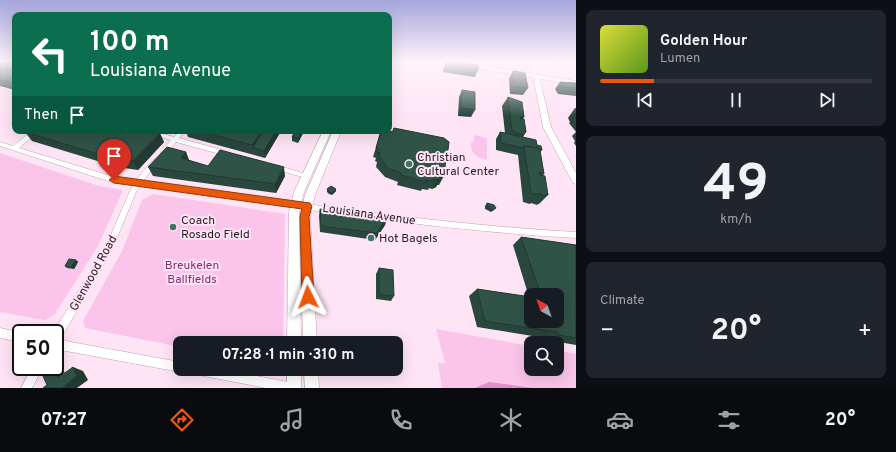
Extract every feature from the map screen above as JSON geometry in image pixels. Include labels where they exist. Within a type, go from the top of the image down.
[{"type":"main road","points":[[563,80],[576,83]]},
{"type":"main road","points":[[310,336],[305,217],[302,205],[306,176],[329,134]]},
{"type":"main road","points":[[294,336],[294,213],[310,195],[329,134]]},
{"type":"main road","points":[[294,376],[294,388]]},
{"type":"main road","points":[[311,376],[312,388]]},
{"type":"street","points":[[537,80],[547,128],[576,181]]},
{"type":"street","points":[[14,148],[32,134]]},
{"type":"street","points":[[157,134],[236,156]]},
{"type":"street","name":"Glenwood Road","points":[[64,324],[109,248],[138,183],[179,134]]},
{"type":"street","name":"Louisiana Avenue","points":[[0,144],[114,180],[467,227],[576,235]]},
{"type":"street","points":[[266,164],[306,176]]},
{"type":"street","points":[[0,333],[12,335]]},
{"type":"street","points":[[64,346],[173,366]]},
{"type":"street","points":[[26,388],[33,376]]},
{"type":"street","points":[[230,376],[294,388]]},
{"type":"green space","points":[[474,135],[487,138],[487,160],[474,154],[471,142],[474,142]]},
{"type":"green space","points":[[0,153],[99,186],[123,190],[98,246],[55,314],[45,320],[0,312]]},
{"type":"green space","name":"Breukelen Ballfields","points":[[153,194],[285,214],[283,336],[173,336],[173,346],[85,328],[83,321],[122,251],[142,200]]},
{"type":"green space","points":[[436,329],[524,345],[524,376],[564,376],[564,351],[576,354],[576,388],[442,388],[438,363],[445,363]]},
{"type":"shaded area","points":[[489,382],[533,388],[475,388]]},
{"type":"building","points":[[514,80],[526,80],[528,88],[515,87]]},
{"type":"building","points":[[560,82],[576,83],[576,88],[563,87]]},
{"type":"building","points":[[462,90],[475,92],[475,110],[461,108]]},
{"type":"building","points":[[508,97],[522,102],[524,117],[520,117],[521,119],[524,119],[526,132],[523,135],[512,131]]},
{"type":"building","name":"Christian Cultural Center","points":[[394,128],[444,138],[449,142],[444,176],[441,176],[441,178],[437,180],[433,179],[433,181],[426,180],[426,182],[401,175],[401,173],[388,168],[379,157],[380,153],[377,152],[378,148],[376,148],[380,134],[392,134]]},
{"type":"building","points":[[500,132],[536,140],[537,145],[541,146],[542,150],[538,148],[524,146],[523,148],[501,143]]},
{"type":"building","points":[[32,134],[159,134],[133,161],[111,158]]},
{"type":"building","points":[[210,134],[260,134],[252,145]]},
{"type":"building","points":[[261,134],[274,134],[264,151],[253,147]]},
{"type":"building","points":[[294,134],[301,134],[299,138],[292,137]]},
{"type":"building","points":[[524,146],[538,148],[540,150],[544,174],[539,172],[540,175],[545,176],[548,195],[546,194],[546,196],[538,193],[538,195],[531,193]]},
{"type":"building","points":[[167,147],[186,152],[181,158],[208,166],[220,150],[284,167],[275,184],[148,167]]},
{"type":"building","points":[[331,186],[336,189],[333,193],[329,192],[327,189]]},
{"type":"building","points":[[487,203],[494,205],[496,208],[493,210],[487,206]]},
{"type":"building","points":[[320,209],[387,218],[377,233],[321,226]]},
{"type":"building","points":[[521,237],[576,245],[576,338],[559,335],[557,332],[531,328],[564,328],[564,288],[539,288]]},
{"type":"building","points":[[69,259],[76,260],[71,267],[65,266]]},
{"type":"building","points":[[379,268],[393,270],[394,296],[379,294]]},
{"type":"building","points":[[477,289],[524,296],[524,327],[485,321]]},
{"type":"building","points":[[73,367],[77,376],[62,388],[43,388],[47,385],[43,376],[57,376],[58,378],[64,376],[64,374]]},
{"type":"place","name":"Christian Cultural Center","points":[[409,164]]},
{"type":"place","name":"Coach Rosado Field","points":[[173,227]]},
{"type":"place","name":"Hot Bagels","points":[[371,238]]},
{"type":"route","points":[[114,180],[307,206],[305,217],[308,297]]}]
